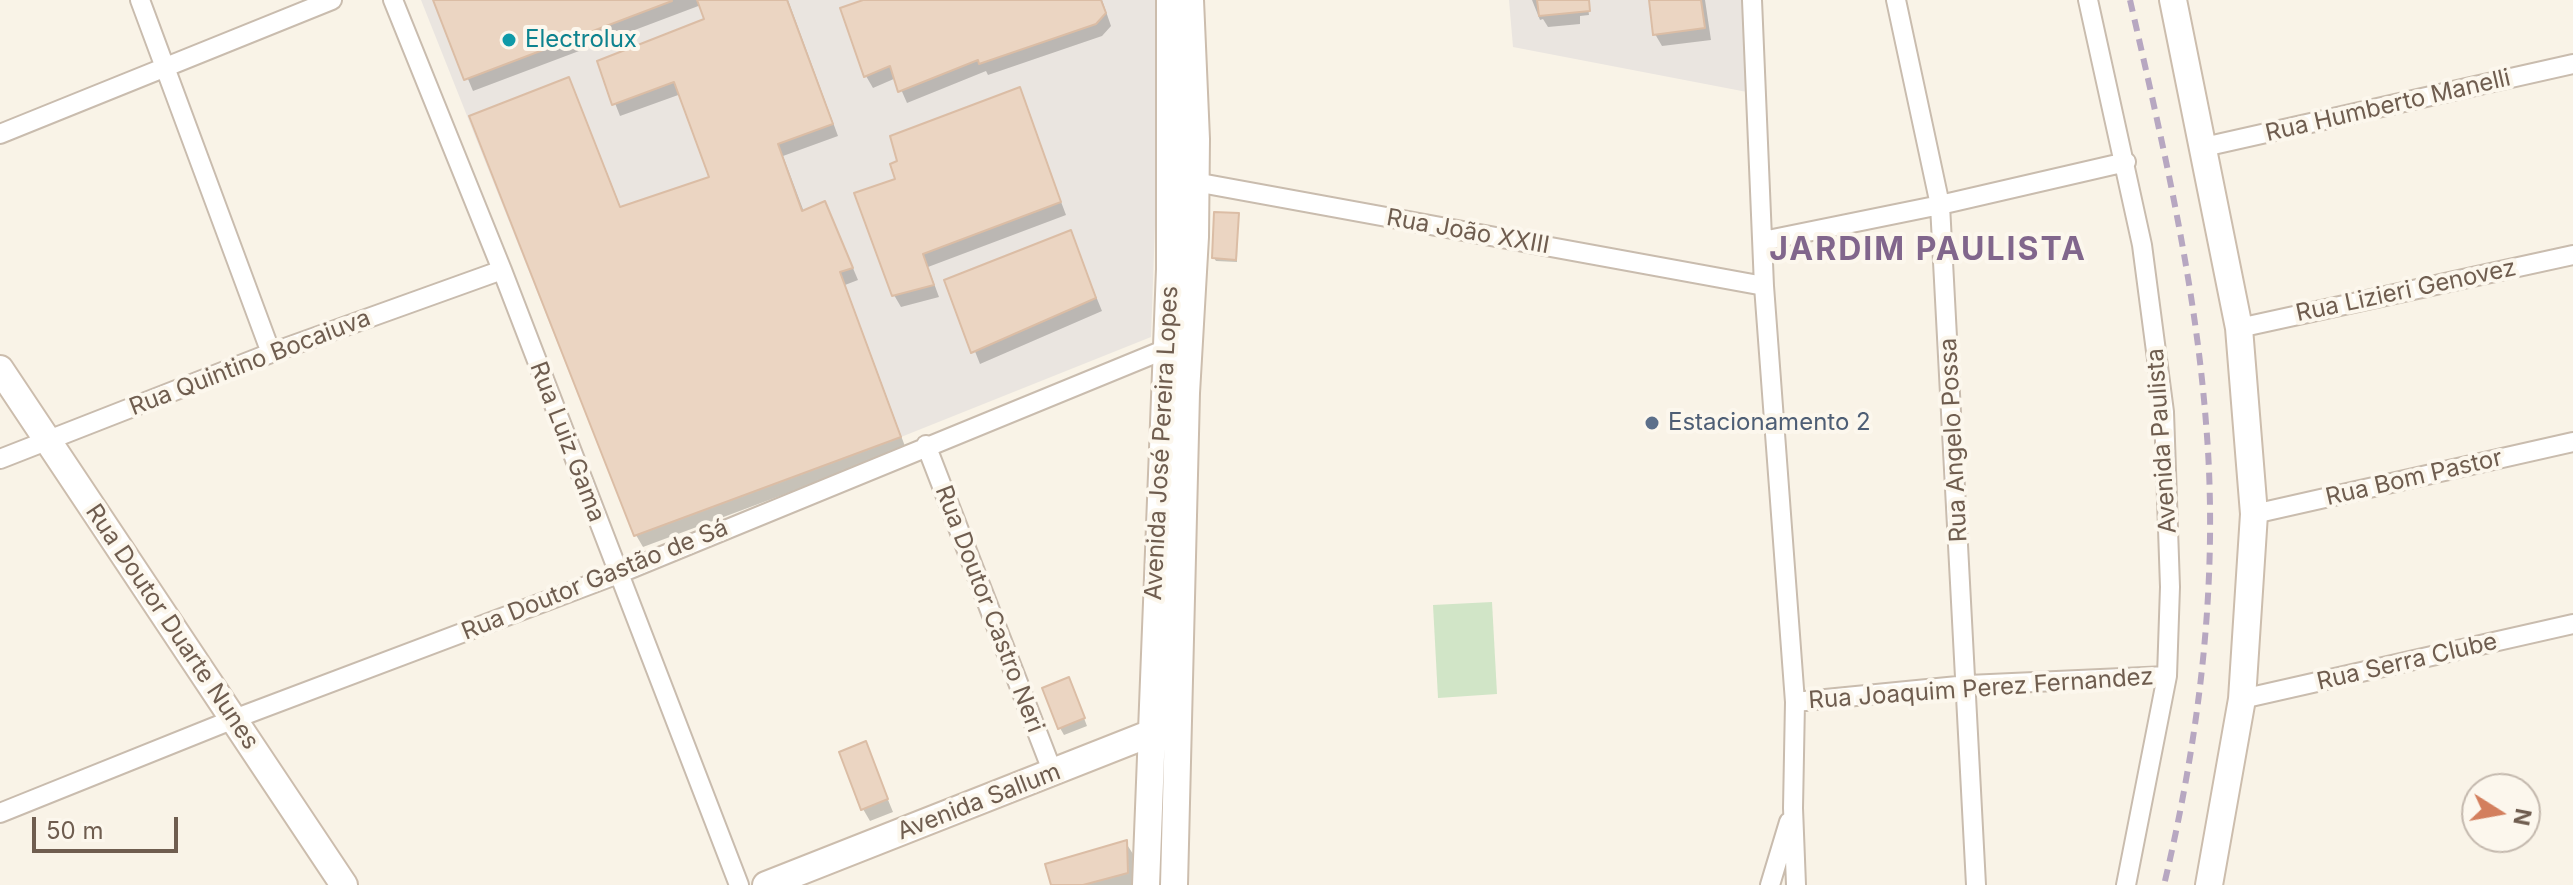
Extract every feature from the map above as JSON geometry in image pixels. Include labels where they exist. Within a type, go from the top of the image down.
[{"type":"street","points":[[140,0],[271,353]]},
{"type":"street","points":[[0,134],[332,0]]},
{"type":"street","name":"Rua Luiz Gama","points":[[393,0],[502,270],[739,885]]},
{"type":"street","name":"Avenida José Pereira Lopes","points":[[1170,0],[1183,180]]},
{"type":"street","name":"Avenida José Pereira Lopes","points":[[1174,885],[1179,700],[1178,350],[1190,0]]},
{"type":"street","points":[[1752,0],[1764,286],[1795,702],[1793,808],[1796,885]]},
{"type":"street","name":"Rua Angelo Possa","points":[[1896,0],[1940,205],[1968,685],[1976,885]]},
{"type":"street","name":"Avenida Paulista","points":[[2088,0],[2126,162],[2152,313],[2164,412],[2170,587],[2167,676],[2126,885]]},
{"type":"street","points":[[2173,0],[2239,328],[2254,514],[2242,699],[2209,885]]},
{"type":"street","name":"Rua Humberto Manelli","points":[[2204,147],[2573,64]]},
{"type":"street","points":[[1763,241],[1940,205],[2126,162]]},
{"type":"street","name":"Rua João XXIII","points":[[1183,180],[1764,286]]},
{"type":"street","name":"Rua Lizieri Genovez","points":[[2239,328],[2573,255]]},
{"type":"street","name":"Rua Quintino Bocaiuva","points":[[0,459],[271,353],[502,270]]},
{"type":"street","name":"Avenida José Pereira Lopes","points":[[1146,885],[1149,734],[1178,350]]},
{"type":"street","name":"Rua Doutor Gastão de Sá","points":[[0,813],[234,719],[618,574],[926,445],[1178,350]]},
{"type":"street","name":"Rua Doutor Duarte Nunes","points":[[0,369],[344,885]]},
{"type":"street","name":"Rua Bom Pastor","points":[[2254,514],[2573,442]]},
{"type":"street","name":"Rua Doutor Castro Neri","points":[[926,445],[1053,773]]},
{"type":"street","name":"Rua Serra Clube","points":[[2242,699],[2573,624]]},
{"type":"street","name":"Rua Joaquim Perez Fernandez","points":[[1795,702],[1968,685],[2167,676]]},
{"type":"street","name":"Avenida Sallum","points":[[766,885],[1149,734],[1179,700]]},
{"type":"street","points":[[1770,885],[1793,808]]},
{"type":"shaded area","name":"Electrolux","points":[[421,0],[1157,0],[1161,57],[1151,337],[901,437],[634,536]]},
{"type":"shaded area","points":[[1509,0],[1742,0],[1747,92],[1513,47]]},
{"type":"green space","points":[[1492,602],[1497,694],[1438,698],[1433,605]]},
{"type":"building","name":"Electrolux","points":[[433,0],[671,0],[672,1],[464,80]]},
{"type":"building","points":[[697,0],[787,0],[833,124],[778,144],[802,211],[825,201],[853,268],[840,272],[901,437],[634,536],[469,116],[569,77],[620,207],[709,177],[674,82],[612,105],[597,61],[704,19]]},
{"type":"building","points":[[863,0],[1101,0],[1106,13],[1096,24],[979,64],[978,60],[898,92],[890,66],[864,77],[840,8]]},
{"type":"building","points":[[1537,0],[1589,0],[1590,11],[1539,16]]},
{"type":"building","points":[[1649,0],[1701,0],[1705,28],[1653,35]]},
{"type":"building","points":[[1020,87],[1061,202],[923,254],[934,285],[892,296],[854,193],[895,179],[890,164],[897,161],[890,136]]},
{"type":"building","points":[[1214,212],[1239,213],[1236,260],[1212,258]]},
{"type":"building","points":[[1071,230],[1096,298],[971,353],[944,280]]},
{"type":"building","points":[[1069,677],[1085,718],[1058,729],[1042,688]]},
{"type":"building","points":[[866,741],[888,799],[861,810],[839,752]]},
{"type":"building","points":[[1127,840],[1128,873],[1083,885],[1051,885],[1045,864]]},
{"type":"railway","points":[[2130,0],[2186,263],[2201,370],[2209,481],[2208,597],[2197,713],[2164,885]]},
{"type":"place","name":"Electrolux","points":[[509,40]]},
{"type":"place","name":"Estacionamento 2","points":[[1652,423]]},
{"type":"district","name":"JARDIM PAULISTA","points":[[1928,250]]}]
